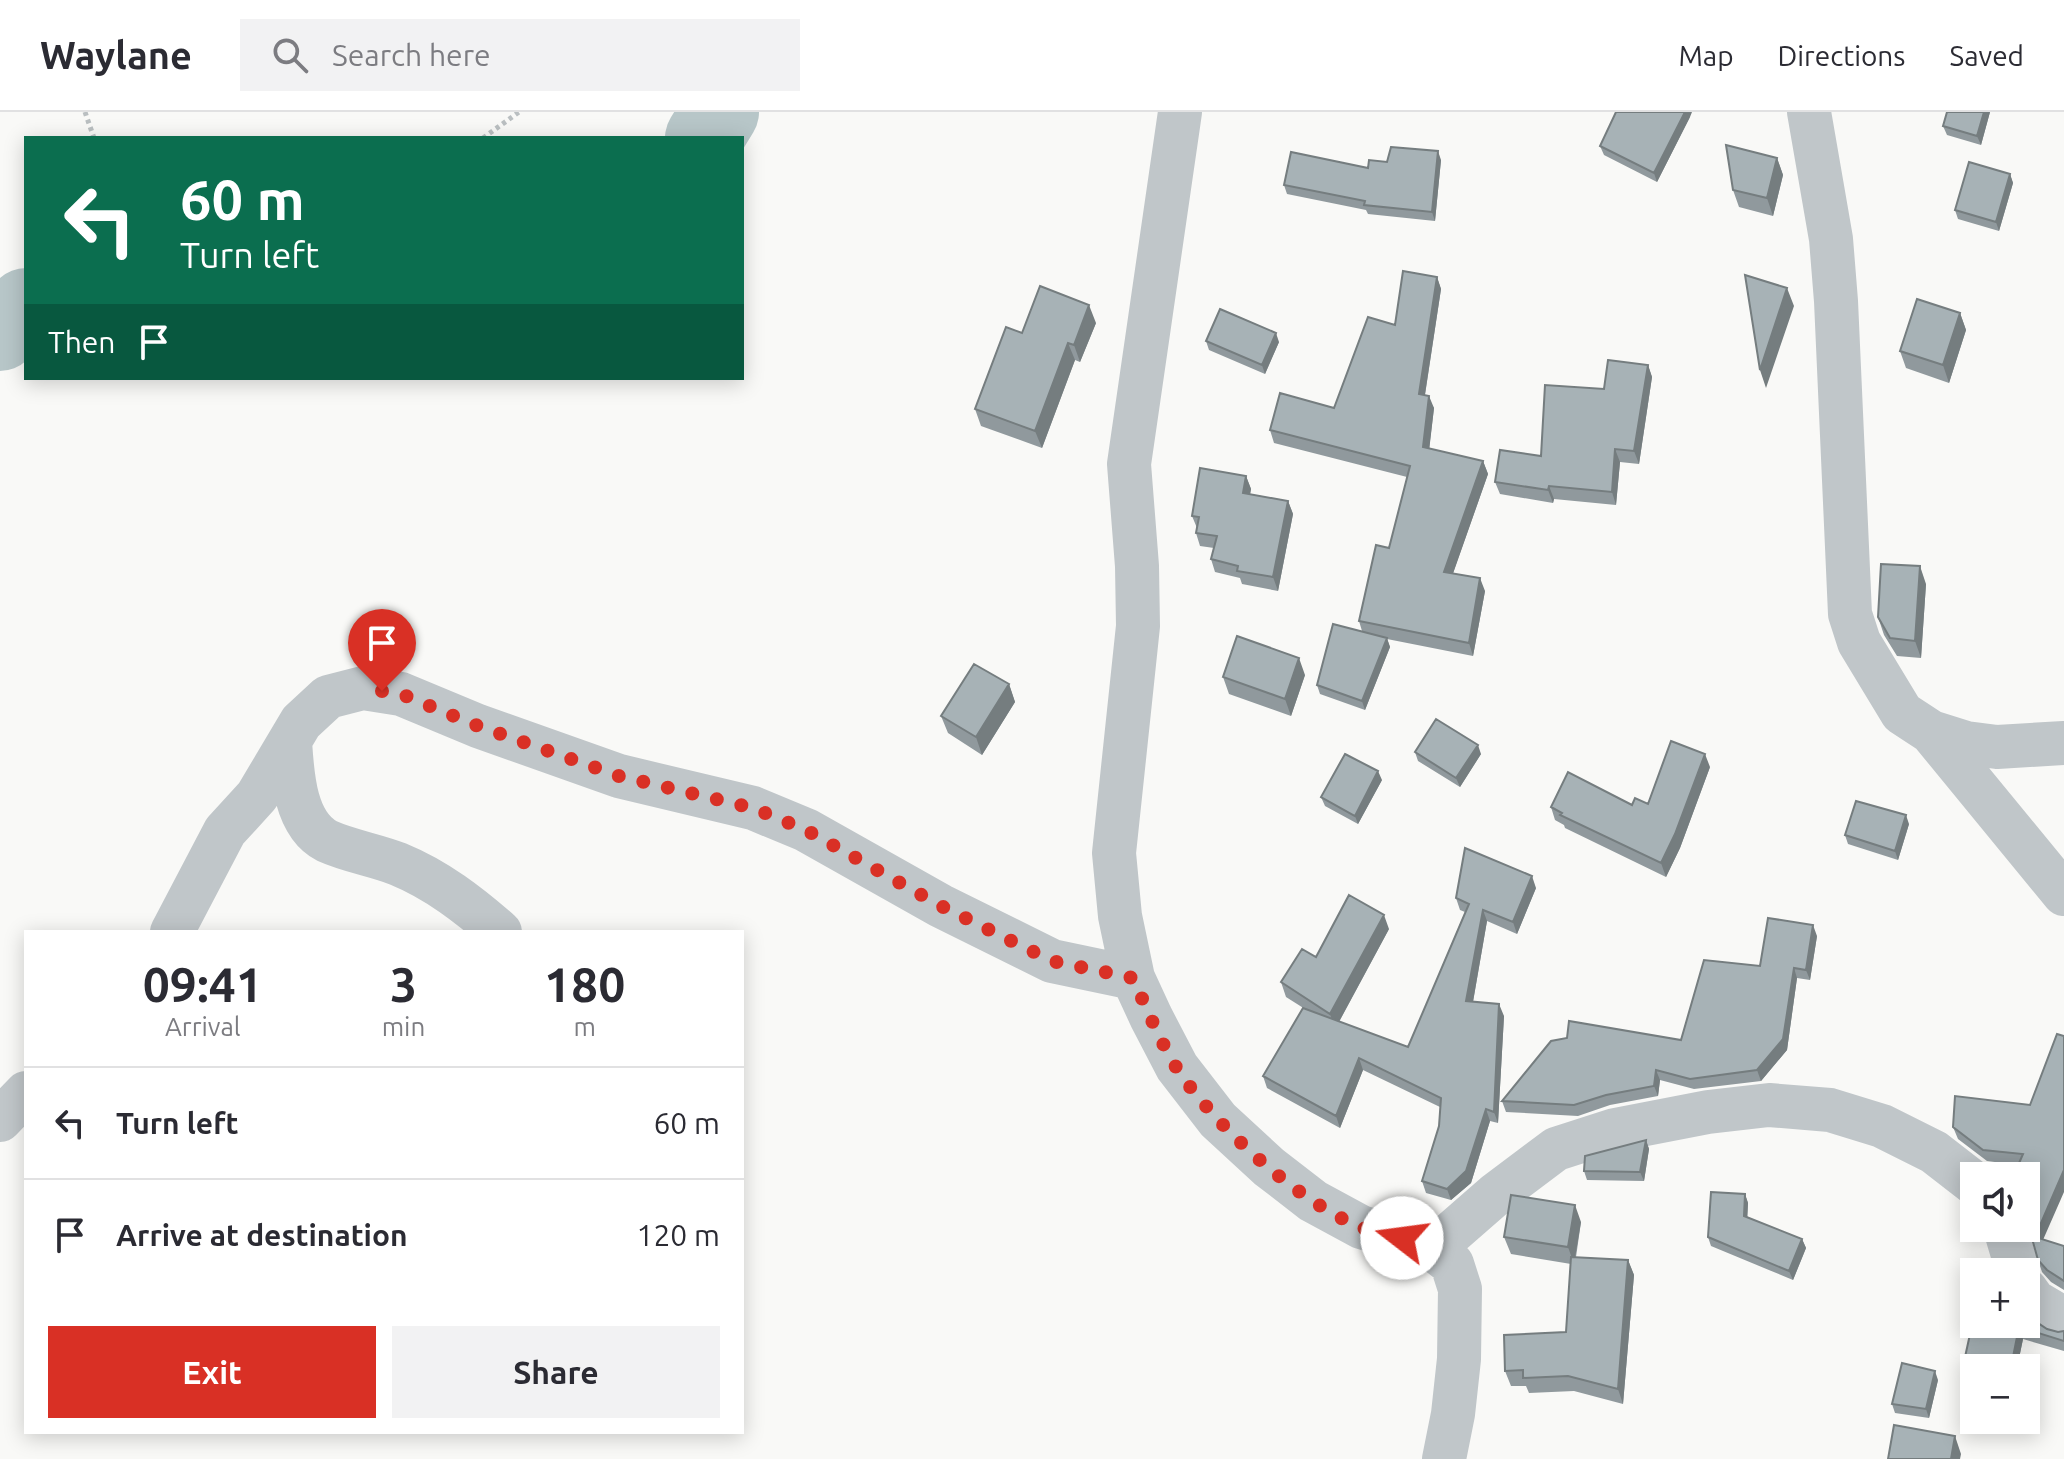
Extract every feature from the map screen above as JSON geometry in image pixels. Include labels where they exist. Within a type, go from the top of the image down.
[{"type":"street","points":[[1180,112],[1129,464],[1138,626],[1114,853],[1120,916],[1133,978],[1177,1067],[1218,1120],[1269,1167],[1313,1201],[1361,1227],[1433,1249],[1452,1264],[1460,1289],[1459,1359],[1444,1459]]},
{"type":"street","points":[[1809,112],[1831,239],[1850,614],[1859,642],[1902,713],[1931,732],[1966,743],[2063,755]]},
{"type":"street","points":[[173,930],[225,831],[257,796],[301,722],[328,697],[363,688],[401,694],[478,726],[619,776],[753,808],[806,830],[941,906],[1052,961],[1133,978]]},
{"type":"street","points":[[1931,732],[2064,894]]},
{"type":"street","points":[[290,741],[293,783],[304,816],[324,840],[398,864],[460,897],[498,930]]},
{"type":"street","points":[[0,1120],[24,1095]]},
{"type":"street","points":[[1433,1249],[1496,1194],[1556,1149],[1615,1130],[1708,1112],[1769,1105],[1830,1110],[1882,1126],[1934,1152],[1960,1172]]},
{"type":"street","points":[[2040,1305],[2064,1319]]},
{"type":"path","points":[[85,112],[93,136]]},
{"type":"path","points":[[486,136],[519,112]]},
{"type":"building","points":[[1616,112],[1685,112],[1654,173],[1600,146]]},
{"type":"building","points":[[1947,112],[1984,112],[1977,136],[1943,126]]},
{"type":"building","points":[[1726,145],[1777,158],[1767,198],[1733,190]]},
{"type":"building","points":[[1391,147],[1438,151],[1432,212],[1364,205],[1365,201],[1284,185],[1291,152],[1368,168],[1369,160],[1387,162]]},
{"type":"building","points":[[1969,162],[2010,174],[1996,222],[1955,210]]},
{"type":"building","points":[[1403,271],[1437,277],[1419,394],[1429,396],[1423,447],[1483,461],[1444,572],[1480,578],[1469,643],[1359,621],[1376,545],[1389,548],[1410,466],[1270,430],[1280,393],[1334,408],[1368,317],[1395,325]]},
{"type":"building","points":[[1745,275],[1787,288],[1760,370]]},
{"type":"building","points":[[1040,286],[1089,305],[1074,345],[1068,343],[1035,431],[975,409],[1006,327],[1022,333]]},
{"type":"building","points":[[1917,299],[1960,313],[1943,365],[1900,351]]},
{"type":"building","points":[[1220,309],[1276,333],[1262,365],[1206,341]]},
{"type":"building","points":[[1608,360],[1648,365],[1634,451],[1615,449],[1612,492],[1549,486],[1548,490],[1495,482],[1500,450],[1541,456],[1545,385],[1604,389]]},
{"type":"building","points":[[1200,468],[1246,476],[1243,493],[1288,501],[1273,577],[1237,571],[1238,566],[1211,559],[1217,536],[1196,533],[1199,517],[1192,516]]},
{"type":"building","points":[[1881,564],[1920,566],[1915,641],[1890,638],[1878,617]]},
{"type":"building","points":[[1333,624],[1387,638],[1362,701],[1317,685]]},
{"type":"building","points":[[1237,636],[1299,658],[1285,699],[1223,677]]},
{"type":"building","points":[[974,664],[1009,684],[976,737],[941,716]]},
{"type":"building","points":[[1436,719],[1478,745],[1456,778],[1415,752]]},
{"type":"building","points":[[1671,741],[1705,754],[1661,863],[1560,815],[1562,813],[1551,807],[1568,772],[1632,805],[1635,798],[1648,804]]},
{"type":"building","points":[[1345,754],[1378,771],[1355,816],[1321,797]]},
{"type":"building","points":[[1856,801],[1906,815],[1895,851],[1845,835]]},
{"type":"building","points":[[1465,848],[1532,876],[1513,922],[1483,910],[1466,1001],[1499,1004],[1494,1112],[1486,1109],[1466,1171],[1447,1189],[1422,1181],[1439,1126],[1441,1098],[1359,1058],[1336,1116],[1263,1076],[1303,1008],[1408,1047],[1469,904],[1456,898]]},
{"type":"building","points":[[1349,895],[1384,915],[1330,1014],[1281,982],[1302,949],[1316,957]]},
{"type":"building","points":[[1768,918],[1813,925],[1806,970],[1794,968],[1783,1039],[1757,1070],[1690,1079],[1656,1070],[1654,1086],[1574,1105],[1502,1101],[1551,1041],[1567,1038],[1569,1021],[1681,1040],[1704,960],[1760,966]]},
{"type":"building","points":[[2057,1034],[2064,1036],[2064,1170],[2040,1225],[2040,1162],[2020,1162],[2023,1154],[1983,1150],[1953,1127],[1955,1096],[2030,1105]]},
{"type":"building","points":[[1646,1140],[1640,1172],[1584,1171],[1585,1156]]},
{"type":"building","points":[[1711,1192],[1745,1194],[1744,1216],[1802,1239],[1789,1271],[1708,1237]]},
{"type":"building","points":[[1511,1195],[1575,1205],[1568,1247],[1504,1237]]},
{"type":"building","points":[[2040,1239],[2064,1246],[2064,1281],[2047,1270],[2037,1258],[2033,1242],[2040,1242]]},
{"type":"building","points":[[1571,1257],[1628,1260],[1618,1389],[1568,1376],[1523,1378],[1523,1370],[1505,1371],[1504,1335],[1566,1332]]},
{"type":"building","points":[[2040,1324],[2047,1329],[2064,1331],[2064,1341],[2040,1334]]},
{"type":"building","points":[[1969,1338],[2017,1338],[2014,1354],[1966,1354]]},
{"type":"building","points":[[1902,1363],[1935,1371],[1926,1409],[1892,1404]]},
{"type":"building","points":[[1894,1425],[1955,1436],[1951,1459],[1888,1459]]},
{"type":"waterway","points":[[705,136],[720,112]]},
{"type":"waterway","points":[[0,332],[24,309]]},
{"type":"route","points":[[382,691],[401,694],[478,726],[619,776],[753,808],[806,830],[941,906],[1052,961],[1133,978],[1177,1067],[1218,1120],[1269,1167],[1313,1201],[1361,1227],[1402,1238]]}]
